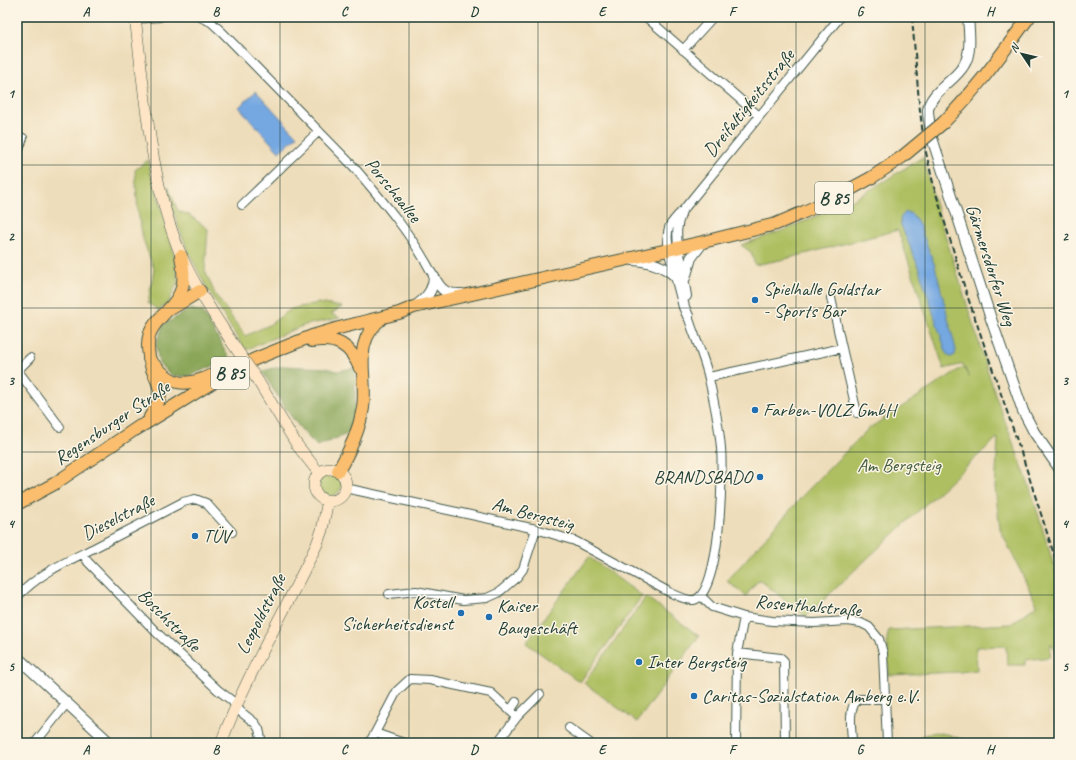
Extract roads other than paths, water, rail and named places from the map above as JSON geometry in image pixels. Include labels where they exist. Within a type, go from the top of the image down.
[{"type":"main road","name":"B 85","points":[[226,370],[292,338],[339,323],[703,242],[776,224],[804,212],[871,178],[902,157],[942,123],[960,106],[986,76],[1029,17]]},
{"type":"main road","points":[[136,18],[157,178],[166,214],[181,256],[184,270],[184,285],[180,293],[150,333],[148,342],[149,359],[159,386],[160,395],[158,403],[150,417]]},
{"type":"main road","points":[[181,256],[200,291],[258,381],[297,446],[319,473]]},
{"type":"main road","points":[[166,312],[200,291]]},
{"type":"main road","name":"B 85","points":[[135,430],[218,379],[255,359],[339,328],[399,313],[412,307]]},
{"type":"main road","points":[[338,471],[352,448],[360,423],[364,391],[362,360],[364,343],[374,325],[383,317]]},
{"type":"main road","points":[[285,347],[315,341],[331,340],[344,346],[352,353],[363,375]]},
{"type":"main road","points":[[149,359],[165,376],[179,383],[198,381],[226,370]]},
{"type":"main road","name":"Regensburger Straße","points":[[17,504],[54,484],[135,430],[150,417],[226,370]]},
{"type":"main road","points":[[326,469],[338,471],[344,476],[346,481],[345,488],[341,496],[337,499],[328,500],[322,498],[315,490],[315,480],[319,473],[326,469]]},
{"type":"main road","name":"Leopoldstraße","points":[[221,743],[235,706],[317,544],[322,530],[328,500]]},
{"type":"street","points":[[136,18],[160,17]]},
{"type":"street","name":"Porscheallee","points":[[200,17],[211,22],[222,32],[353,166],[393,213],[416,245],[434,277]]},
{"type":"street","points":[[646,17],[759,116]]},
{"type":"street","points":[[683,50],[713,17]]},
{"type":"street","name":"Dreifaltigkeitsstraße","points":[[674,248],[667,234],[668,227],[671,222],[684,209],[840,17]]},
{"type":"street","name":"Gärmersdorfer Weg","points":[[968,17],[968,53],[965,64],[930,102],[928,111],[932,138],[986,306],[1023,411],[1034,432],[1059,468]]},
{"type":"street","points":[[242,206],[319,131]]},
{"type":"street","points":[[17,136],[23,138],[17,155]]},
{"type":"street","points":[[684,282],[691,258],[703,242]]},
{"type":"street","points":[[674,248],[675,276],[684,307],[709,378],[721,448],[722,484],[715,556],[707,587],[701,596]]},
{"type":"street","points":[[674,248],[684,282],[688,316]]},
{"type":"street","points":[[627,259],[654,263],[668,270],[675,276]]},
{"type":"street","points":[[434,277],[438,284],[447,293],[470,294]]},
{"type":"street","points":[[412,307],[428,296],[434,284],[434,277]]},
{"type":"street","points":[[831,298],[858,413]]},
{"type":"street","points":[[709,378],[842,348]]},
{"type":"street","points":[[30,358],[17,371],[60,427]]},
{"type":"street","name":"Am Bergsteig","points":[[345,488],[536,529],[575,541],[671,593],[686,599],[694,600],[701,596]]},
{"type":"street","name":"Dieselstraße","points":[[17,597],[42,575],[183,502],[195,498],[206,503],[232,532]]},
{"type":"street","points":[[389,594],[416,590],[463,600],[486,598],[498,593],[517,577],[523,569],[536,529]]},
{"type":"street","name":"Boschstraße","points":[[83,554],[88,562],[156,632],[218,690],[231,700],[235,706],[255,724],[259,729],[262,743]]},
{"type":"street","name":"Rosenthalstraße","points":[[701,596],[712,607],[744,617],[814,623],[848,621],[861,623],[869,627],[879,639],[883,653],[887,743]]},
{"type":"street","points":[[736,743],[737,653],[744,617]]},
{"type":"street","points":[[737,653],[781,658],[784,660],[785,743]]},
{"type":"street","points":[[17,657],[110,743]]},
{"type":"street","points":[[369,743],[397,691],[410,679],[430,680],[491,693],[517,717]]},
{"type":"street","points":[[497,743],[517,717],[540,694]]},
{"type":"street","points":[[852,743],[852,708],[854,703],[858,700],[886,699]]},
{"type":"street","points":[[510,711],[516,702]]},
{"type":"street","points":[[35,743],[67,703]]},
{"type":"street","points":[[569,728],[590,743]]},
{"type":"street","points":[[375,733],[404,743]]},
{"type":"water","points":[[256,91],[297,136],[279,152],[239,107]]},
{"type":"water","points":[[906,212],[912,214],[918,222],[935,266],[956,350],[955,355],[951,357],[947,355],[918,266],[901,225],[901,217]]},
{"type":"railway","points":[[912,17],[924,144],[934,187],[966,292],[1023,458],[1059,570]]},
{"type":"place","name":"Spielhalle Goldstar - Sports Bar","points":[[755,300]]},
{"type":"place","name":"Farben-VOLZ GmbH","points":[[755,410]]},
{"type":"place","name":"BRANDSBADO","points":[[760,477]]},
{"type":"place","name":"TÜV","points":[[195,536]]},
{"type":"place","name":"Kostell Sicherheitsdienst","points":[[461,613]]},
{"type":"place","name":"Kaiser Baugeschäft","points":[[489,617]]},
{"type":"place","name":"Inter Bergsteig","points":[[639,662]]},
{"type":"place","name":"Caritas-Sozialstation Amberg e.V.","points":[[694,696]]}]
